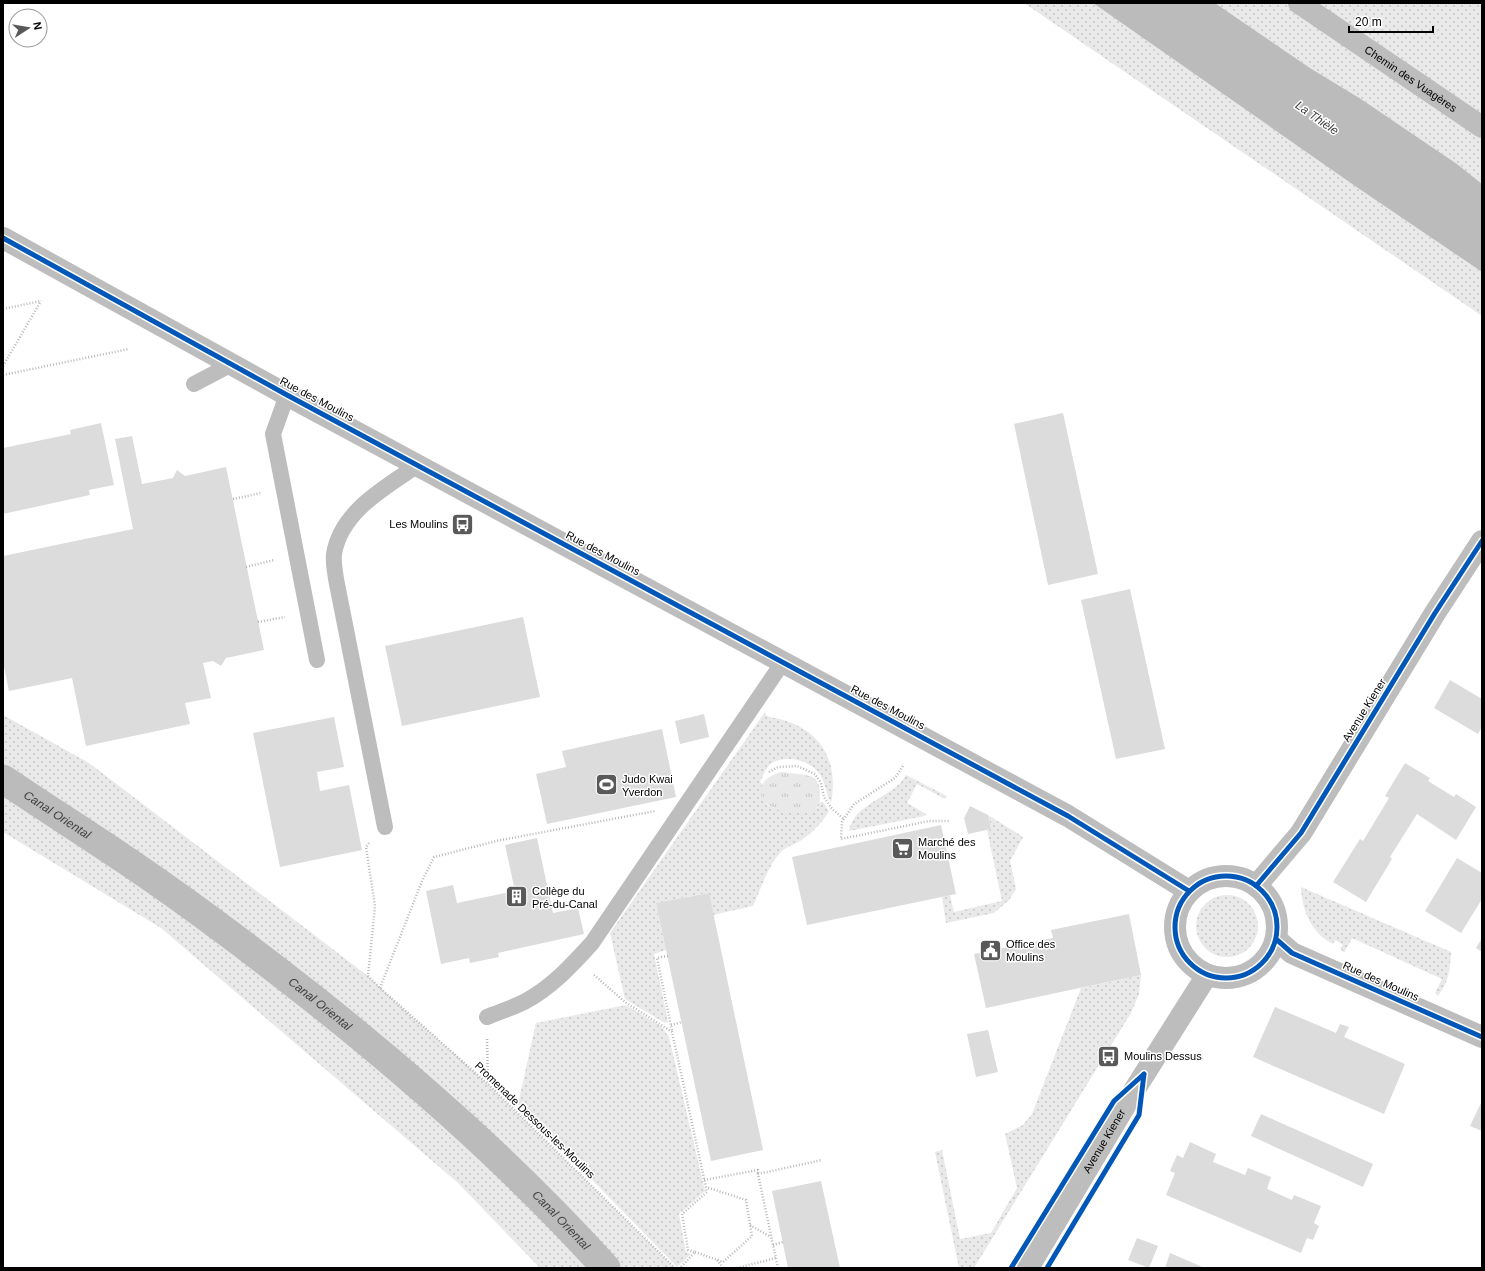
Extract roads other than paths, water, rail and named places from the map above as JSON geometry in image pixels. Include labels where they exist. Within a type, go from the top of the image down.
[{"type":"street","name":"Chemin des Vuagères","points":[[1299,3],[1482,127]]},
{"type":"street","name":"Rue des Moulins","points":[[3,238],[287,395],[1068,816],[1189,891]]},
{"type":"street","name":"Avenue Kiener","points":[[1256,886],[1301,833],[1435,613],[1482,541]]},
{"type":"street","points":[[1226,876],[1242,878],[1256,886],[1267,896],[1274,909],[1277,924],[1276,939],[1269,955],[1257,968],[1242,976],[1224,979],[1207,975],[1193,966],[1182,953],[1176,938],[1175,921],[1180,905],[1189,891],[1207,879],[1226,876]]},
{"type":"street","name":"Rue des Moulins","points":[[1276,939],[1292,953],[1442,1026],[1482,1037]]},
{"type":"street","name":"Avenue Kiener","points":[[1028,1268],[1135,1088],[1207,975]]},
{"type":"lane","points":[[194,384],[232,364]]},
{"type":"lane","points":[[287,395],[273,434],[316,660]]},
{"type":"lane","points":[[385,827],[336,579],[334,555],[341,533],[348,521],[362,507],[418,465]]},
{"type":"lane","points":[[487,1018],[525,1002],[564,972],[592,943],[783,662]]},
{"type":"water","name":"La Thièle","points":[[1093,3],[1215,3],[1310,68],[1361,99],[1457,164],[1482,184],[1482,272],[1355,186]]},
{"type":"waterway","name":"Canal Oriental","points":[[3,779],[148,875],[264,960],[349,1027],[464,1126],[537,1195],[606,1268]]},
{"type":"place","name":"Les Moulins","points":[[463,524]]},
{"type":"place","name":"Judo Kwai Yverdon","points":[[606,785]]},
{"type":"place","name":"Marché des Moulins","points":[[902,848]]},
{"type":"place","name":"Collège du Pré-du-Canal","points":[[517,897]]},
{"type":"place","name":"Office des Moulins","points":[[990,950]]},
{"type":"place","name":"Moulins Dessus","points":[[1109,1056]]}]
